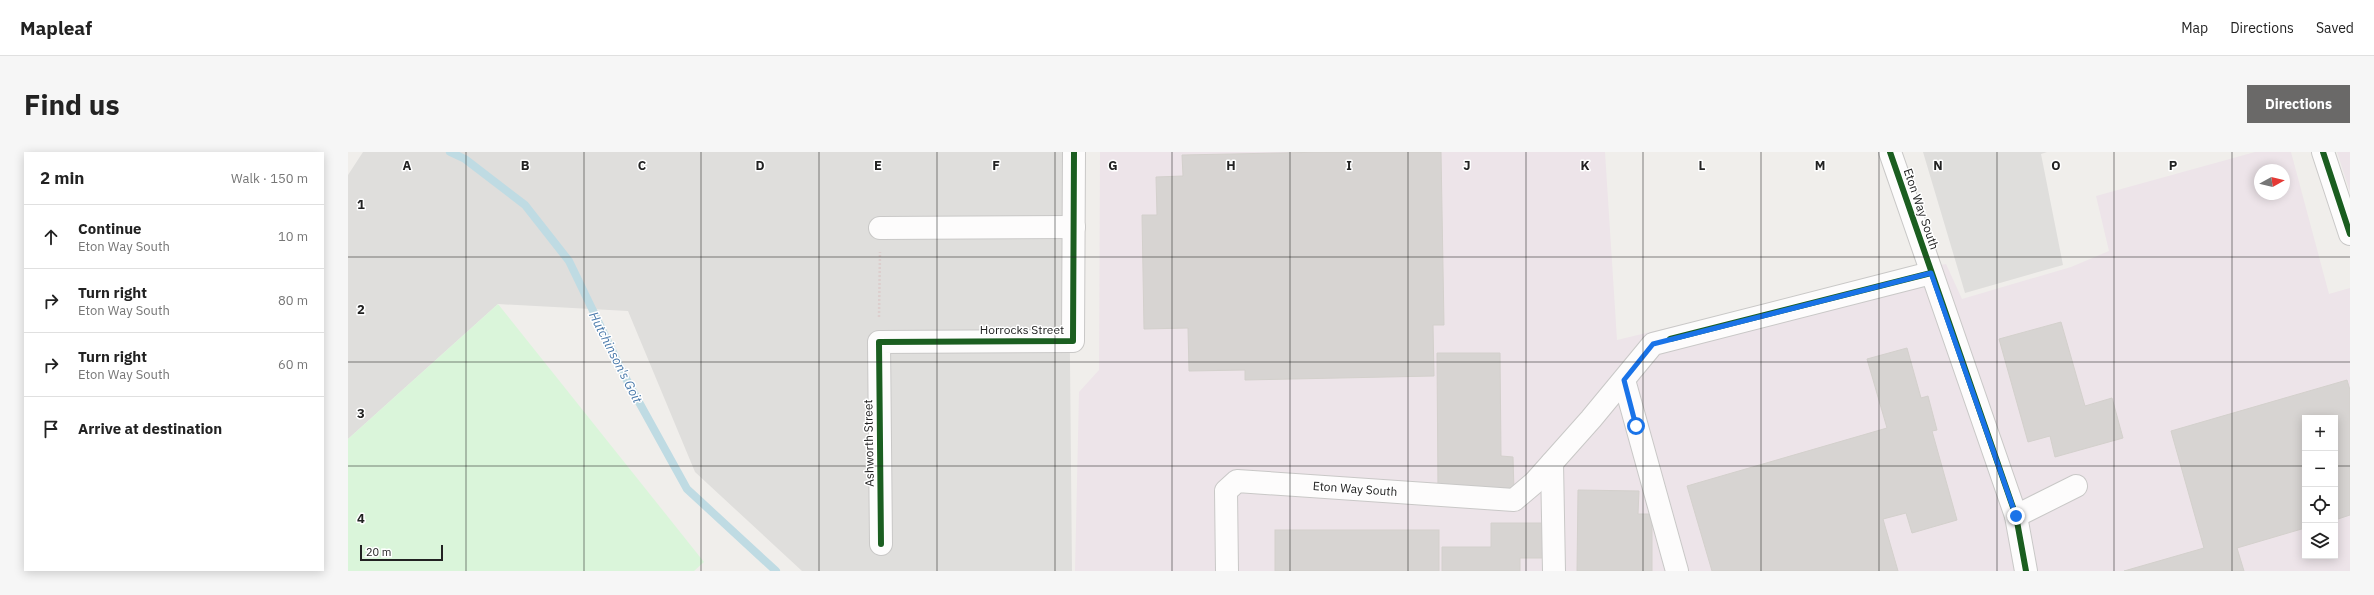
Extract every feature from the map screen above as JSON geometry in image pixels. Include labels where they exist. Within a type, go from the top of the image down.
[{"type":"street","name":"Horrocks Street","points":[[879,342],[1073,341],[1074,152]]},
{"type":"street","name":"Eton Way South","points":[[1890,152],[2016,516],[2026,571]]},
{"type":"street","points":[[2323,152],[2346,213],[2350,234]]},
{"type":"street","points":[[880,228],[1074,227]]},
{"type":"street","name":"Eton Way South","points":[[1227,571],[1226,491],[1237,481],[1514,500],[1534,484],[1624,380],[1653,344],[1931,273]]},
{"type":"street","name":"Ashworth Street","points":[[879,342],[882,544]]},
{"type":"street","points":[[1624,380],[1676,571]]},
{"type":"street","points":[[1552,463],[1554,571]]},
{"type":"street","points":[[2016,516],[2076,486]]},
{"type":"path","points":[[879,342],[880,228]]},
{"type":"shaded area","points":[[363,152],[1068,152],[1072,571],[802,571],[695,472],[628,311],[498,304],[348,439],[348,175]]},
{"type":"shaded area","points":[[1100,152],[1605,152],[1617,340],[1902,272],[1946,264],[1962,299],[2071,267],[2109,251],[2096,196],[2255,152],[2291,152],[2329,294],[2350,288],[2350,571],[1075,571],[1079,392],[1099,370]]},
{"type":"shaded area","points":[[1923,152],[2047,152],[2041,154],[2063,265],[1965,293]]},
{"type":"shaded area","points":[[2337,152],[2350,152],[2350,192]]},
{"type":"green space","points":[[498,304],[704,562],[694,571],[348,571],[348,439]]},
{"type":"building","points":[[1327,152],[1441,152],[1444,325],[1433,325],[1434,376],[1245,380],[1245,370],[1189,371],[1188,328],[1144,329],[1142,215],[1157,215],[1156,177],[1183,176],[1182,155]]},
{"type":"building","points":[[2061,322],[2085,406],[2112,398],[2123,438],[2055,457],[2050,436],[2028,442],[1999,339]]},
{"type":"building","points":[[1907,348],[1921,398],[1928,396],[1937,430],[1932,431],[1957,520],[1912,533],[1906,513],[1883,519],[1898,571],[1712,571],[1687,486],[1887,428],[1867,359]]},
{"type":"building","points":[[1437,353],[1500,353],[1501,456],[1513,457],[1514,491],[1438,491]]},
{"type":"building","points":[[2347,380],[2350,390],[2350,515],[2338,519],[2338,415],[2302,415],[2302,529],[2237,548],[2244,571],[2124,571],[2204,548],[2171,431]]},
{"type":"building","points":[[1578,490],[1639,491],[1638,514],[1652,514],[1652,571],[1577,571]]},
{"type":"building","points":[[1491,523],[1544,523],[1544,558],[1520,558],[1520,571],[1442,571],[1442,547],[1491,547]]},
{"type":"building","points":[[1275,530],[1439,530],[1439,571],[1275,571]]},
{"type":"waterway","name":"Hutchinson's Goit","points":[[450,152],[465,159],[525,205],[569,261],[624,375],[687,489],[776,571]]},
{"type":"cycle path","points":[[881,544],[879,342],[1073,341],[1074,152]]},
{"type":"cycle path","points":[[1890,152],[2016,516],[2026,571]]},
{"type":"cycle path","points":[[2323,152],[2350,234]]},
{"type":"cycle path","points":[[1670,339],[1931,273]]},
{"type":"route","points":[[1636,426],[1624,380],[1653,344],[1931,273],[2016,516]]}]
